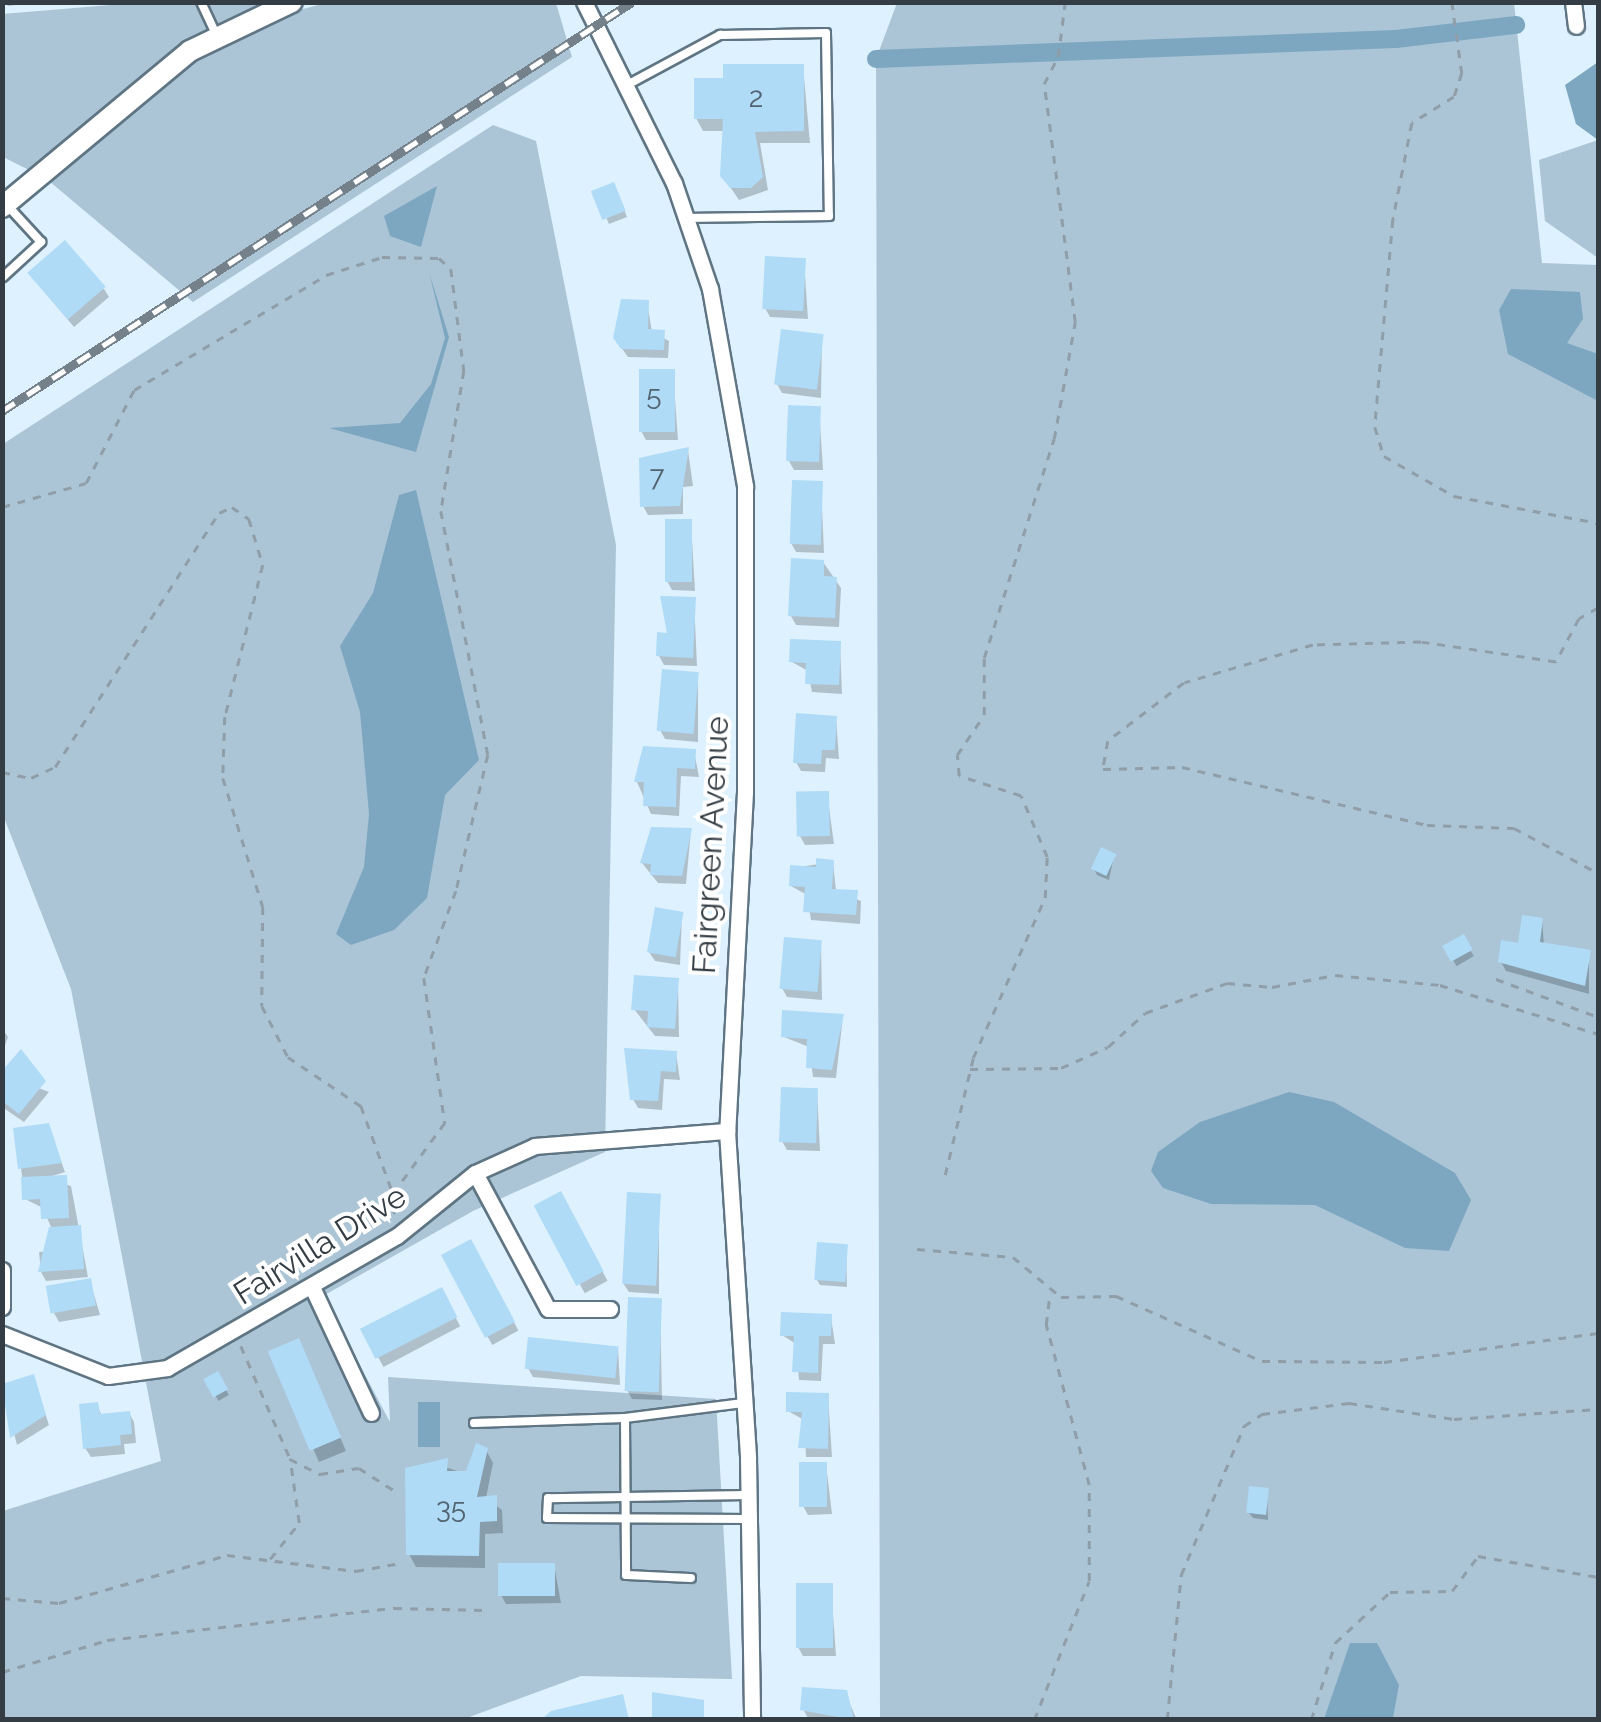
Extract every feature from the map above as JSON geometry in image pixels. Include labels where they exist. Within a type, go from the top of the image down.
[{"type":"street","name":"Fairgreen Avenue","points":[[584,2],[686,218],[727,357],[744,486],[745,792],[726,1132],[749,1495],[752,1720]]},
{"type":"street","points":[[1573,2],[1576,26]]},
{"type":"street","points":[[4,205],[217,35],[286,3]]},
{"type":"street","name":"Fairvilla Drive","points":[[2,1334],[79,1370],[134,1376],[234,1330],[312,1287],[397,1236],[474,1173],[535,1146],[598,1135],[726,1132]]},
{"type":"street","points":[[474,1173],[548,1309],[610,1309]]},
{"type":"street","points":[[2,1270],[2,1306]]},
{"type":"street","points":[[312,1287],[371,1413]]},
{"type":"lane","points":[[201,2],[217,35]]},
{"type":"lane","points":[[623,87],[720,35],[826,34],[828,216],[686,218]]},
{"type":"lane","points":[[3,277],[41,242],[4,205]]},
{"type":"lane","points":[[474,1423],[625,1418],[742,1403]]},
{"type":"lane","points":[[625,1418],[631,1497],[626,1574],[691,1578]]},
{"type":"lane","points":[[749,1495],[548,1498],[547,1518],[749,1518]]},
{"type":"path","points":[[945,1175],[969,1069],[1045,898],[1047,857],[1021,796],[959,776],[958,755],[984,715],[984,658],[1054,438],[1074,322],[1044,84],[1058,57],[1065,2]]},
{"type":"path","points":[[1452,2],[1456,8],[1454,42],[1462,73],[1454,97],[1412,123],[1396,200],[1375,428],[1384,456],[1454,496],[1598,523]]},
{"type":"path","points":[[2,507],[86,483],[134,390],[326,275],[382,257],[438,258],[451,269],[464,371],[441,511],[488,755],[456,891],[424,978],[445,1123],[394,1194]]},
{"type":"path","points":[[2,772],[31,778],[55,767],[219,513],[232,507],[250,519],[264,565],[225,717],[223,778],[262,907],[262,1006],[288,1057],[361,1106],[398,1206],[379,1228]]},
{"type":"path","points":[[1598,608],[1579,619],[1556,662],[1421,642],[1313,645],[1184,683],[1108,741],[1103,768],[1182,766],[1427,824],[1514,828],[1598,874]]},
{"type":"path","points":[[969,1069],[1062,1068],[1108,1046],[1145,1013],[1228,983],[1272,987],[1335,975],[1440,985],[1598,1034]]},
{"type":"path","points":[[1496,979],[1598,1017]]},
{"type":"path","points":[[917,1250],[1013,1257],[1051,1290],[1116,1296],[1262,1360],[1404,1361],[1598,1333]]},
{"type":"path","points":[[1034,1720],[1088,1581],[1089,1484],[1046,1324],[1051,1290]]},
{"type":"path","points":[[234,1330],[290,1459],[299,1523],[285,1551],[263,1560]]},
{"type":"path","points":[[1167,1720],[1181,1575],[1244,1426],[1262,1414],[1349,1402],[1454,1419],[1598,1410]]},
{"type":"path","points":[[290,1459],[320,1474],[359,1468],[395,1491]]},
{"type":"path","points":[[1311,1720],[1335,1643],[1390,1592],[1452,1591],[1478,1556],[1598,1577]]},
{"type":"path","points":[[2,1598],[59,1603],[212,1558],[374,1572],[400,1563]]},
{"type":"path","points":[[2,1672],[107,1640],[394,1608],[486,1610]]},
{"type":"shaded area","points":[[147,2],[260,3],[184,44],[31,171],[3,157],[2,14]]},
{"type":"shaded area","points":[[326,3],[556,3],[572,57],[193,302],[49,181],[196,58],[265,19]]},
{"type":"shaded area","points":[[897,3],[1514,3],[1542,263],[1598,265],[1598,1719],[880,1719],[876,59]]},
{"type":"shaded area","points":[[1598,62],[1598,140],[1576,124],[1565,85]]},
{"type":"shaded area","points":[[493,125],[536,141],[616,545],[605,1152],[473,1211],[323,1296],[390,1422],[388,1377],[716,1399],[732,1679],[581,1676],[464,1719],[3,1719],[3,1511],[161,1461],[71,989],[3,815],[3,444]]},
{"type":"shaded area","points":[[1598,140],[1598,258],[1545,221],[1539,160]]},
{"type":"shaded area","points":[[437,186],[421,247],[390,236],[384,216]]},
{"type":"shaded area","points":[[429,272],[449,337],[416,452],[329,428],[400,423],[431,384],[445,338]]},
{"type":"shaded area","points":[[1511,289],[1580,292],[1583,319],[1567,343],[1598,354],[1598,401],[1508,354],[1499,310]]},
{"type":"shaded area","points":[[416,490],[479,760],[445,795],[427,898],[394,930],[351,945],[336,934],[364,867],[369,814],[360,712],[340,646],[373,593],[399,495]]},
{"type":"shaded area","points":[[1289,1092],[1334,1102],[1455,1173],[1471,1200],[1449,1251],[1405,1248],[1315,1205],[1211,1204],[1163,1188],[1151,1171],[1158,1152],[1200,1122]]},
{"type":"shaded area","points":[[418,1402],[440,1402],[440,1447],[418,1447]]},
{"type":"shaded area","points":[[1350,1643],[1377,1643],[1399,1685],[1393,1718],[1324,1719]]},
{"type":"building","points":[[723,64],[804,64],[804,131],[755,132],[763,177],[751,188],[730,188],[720,176],[723,119],[694,119],[694,78],[723,78]]},
{"type":"building","points":[[614,182],[626,211],[602,220],[591,191]]},
{"type":"building","points":[[65,240],[106,287],[68,320],[27,273]]},
{"type":"building","points":[[765,256],[806,258],[803,311],[762,309]]},
{"type":"building","points":[[621,299],[649,300],[648,329],[665,330],[664,350],[621,349],[613,338]]},
{"type":"building","points":[[781,329],[824,334],[817,390],[774,385]]},
{"type":"building","points":[[639,369],[675,369],[675,432],[639,432]]},
{"type":"building","points":[[788,405],[821,406],[819,462],[786,461]]},
{"type":"building","points":[[689,447],[680,506],[640,507],[639,458]]},
{"type":"building","points":[[792,480],[823,481],[821,545],[790,544]]},
{"type":"building","points":[[665,519],[692,519],[692,582],[665,582]]},
{"type":"building","points":[[791,558],[824,560],[824,576],[837,577],[835,618],[788,616]]},
{"type":"building","points":[[660,596],[696,597],[693,658],[656,656],[657,632],[667,633]]},
{"type":"building","points":[[790,639],[841,641],[839,685],[805,684],[806,663],[789,662]]},
{"type":"building","points":[[662,669],[699,672],[693,734],[657,731]]},
{"type":"building","points":[[796,713],[837,716],[835,750],[822,750],[821,764],[793,763]]},
{"type":"building","points":[[643,746],[696,749],[695,769],[677,768],[676,807],[643,806],[644,782],[634,782]]},
{"type":"building","points":[[829,791],[830,836],[797,837],[796,792]]},
{"type":"building","points":[[651,827],[692,828],[682,876],[650,875],[651,864],[640,863]]},
{"type":"building","points":[[1101,847],[1116,854],[1106,876],[1091,869]]},
{"type":"building","points":[[816,858],[834,860],[832,889],[858,890],[856,915],[803,912],[805,887],[789,886],[790,865],[816,867]]},
{"type":"building","points":[[655,907],[684,912],[676,957],[647,952]]},
{"type":"building","points":[[1522,915],[1543,918],[1540,942],[1591,950],[1585,986],[1498,962],[1501,940],[1518,943]]},
{"type":"building","points":[[1464,934],[1473,950],[1451,962],[1442,946]]},
{"type":"building","points":[[784,937],[822,940],[817,992],[779,989]]},
{"type":"building","points":[[634,975],[679,978],[675,1029],[647,1027],[648,1011],[631,1010]]},
{"type":"building","points":[[782,1010],[844,1014],[832,1070],[806,1068],[807,1039],[781,1037]]},
{"type":"building","points":[[624,1048],[677,1051],[676,1072],[661,1071],[658,1101],[630,1100]]},
{"type":"building","points":[[21,1049],[46,1081],[19,1114],[2,1101],[2,1071]]},
{"type":"building","points":[[781,1087],[818,1088],[816,1143],[779,1142]]},
{"type":"building","points":[[49,1123],[62,1163],[18,1169],[13,1128]]},
{"type":"building","points":[[67,1175],[69,1218],[41,1219],[40,1199],[22,1200],[21,1177]]},
{"type":"building","points":[[561,1191],[604,1271],[576,1286],[534,1206]]},
{"type":"building","points":[[627,1192],[661,1194],[656,1286],[622,1284]]},
{"type":"building","points":[[81,1225],[84,1269],[38,1272],[49,1227]]},
{"type":"building","points":[[471,1239],[515,1322],[485,1338],[441,1255]]},
{"type":"building","points":[[817,1242],[848,1244],[845,1282],[814,1280]]},
{"type":"building","points":[[91,1278],[96,1306],[51,1314],[46,1286]]},
{"type":"building","points":[[442,1287],[457,1317],[375,1359],[360,1329]]},
{"type":"building","points":[[628,1297],[662,1298],[659,1392],[625,1391]]},
{"type":"building","points":[[781,1312],[832,1314],[831,1336],[819,1336],[818,1373],[792,1372],[794,1336],[780,1336]]},
{"type":"building","points":[[528,1337],[619,1347],[615,1378],[525,1369]]},
{"type":"building","points":[[299,1338],[341,1437],[310,1451],[268,1351]]},
{"type":"building","points":[[218,1371],[228,1389],[213,1398],[203,1379]]},
{"type":"building","points":[[34,1374],[46,1415],[10,1438],[2,1384]]},
{"type":"building","points":[[786,1392],[829,1393],[828,1449],[798,1448],[802,1412],[786,1412]]},
{"type":"building","points":[[98,1402],[100,1414],[130,1411],[132,1434],[120,1435],[121,1445],[83,1449],[79,1404]]},
{"type":"building","points":[[476,1443],[488,1448],[477,1497],[497,1495],[497,1521],[480,1522],[479,1556],[406,1555],[405,1468],[448,1458],[447,1471],[466,1471]]},
{"type":"building","points":[[799,1462],[827,1462],[827,1507],[799,1507]]},
{"type":"building","points":[[1249,1486],[1269,1488],[1266,1515],[1246,1513]]},
{"type":"building","points":[[498,1563],[555,1563],[555,1596],[498,1596]]},
{"type":"building","points":[[796,1583],[833,1583],[833,1648],[796,1648]]},
{"type":"building","points":[[802,1687],[847,1690],[854,1720],[800,1710]]},
{"type":"building","points":[[652,1692],[704,1700],[704,1720],[652,1720]]},
{"type":"building","points":[[623,1694],[629,1720],[541,1720],[551,1711]]},
{"type":"waterway","points":[[876,59],[1396,39],[1516,25]]},
{"type":"railway","points":[[2,411],[632,2]]}]
